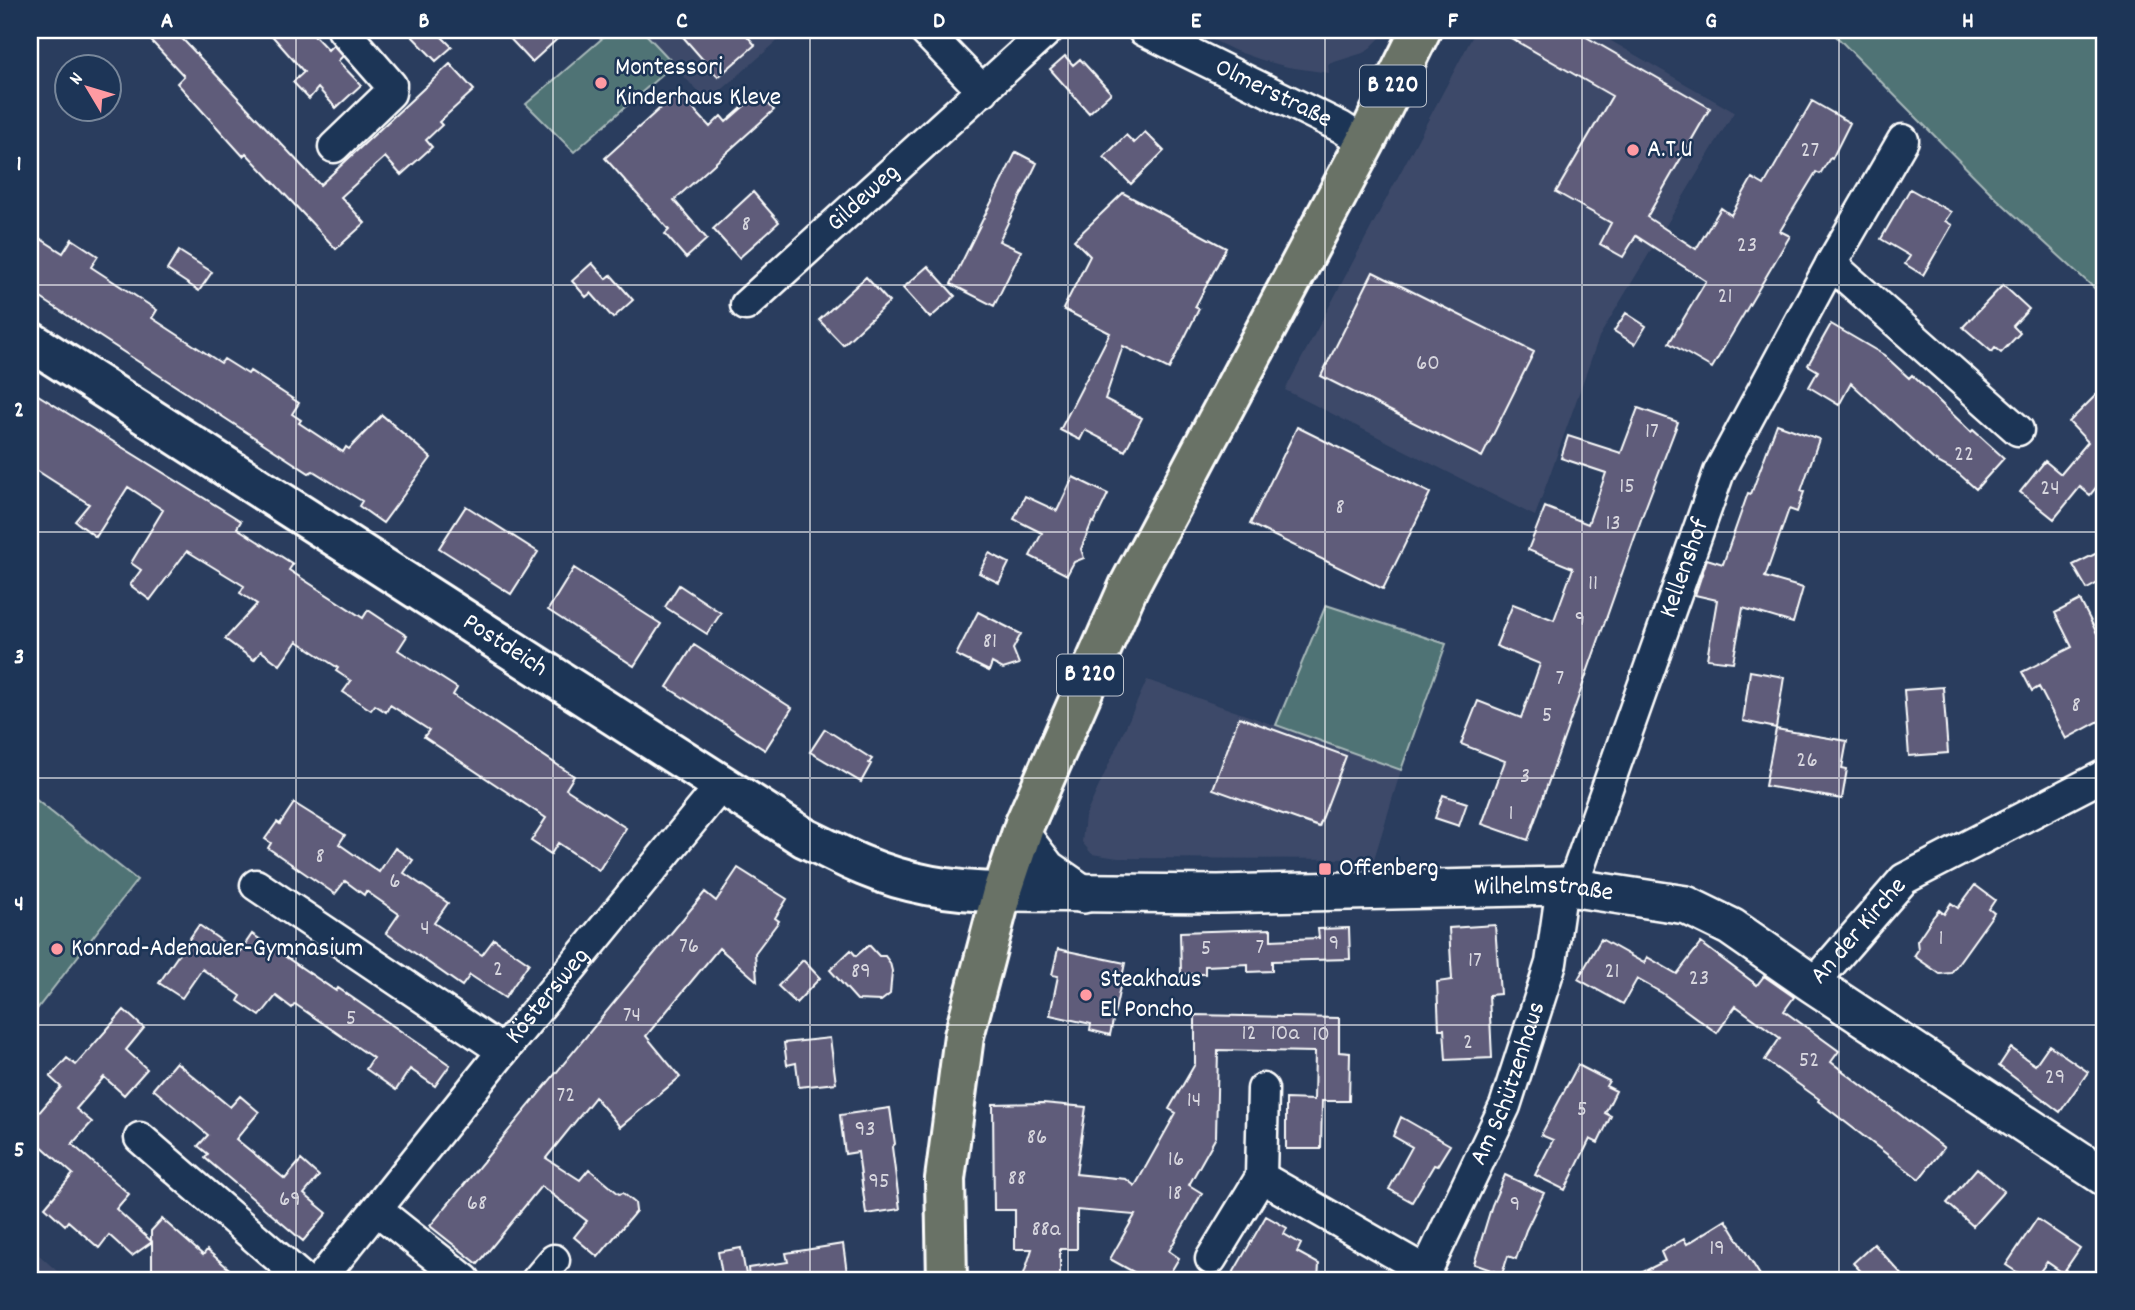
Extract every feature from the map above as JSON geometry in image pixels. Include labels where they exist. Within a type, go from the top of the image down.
[{"type":"main road","name":"B 220","points":[[947,1280],[945,1178],[963,1045],[981,967],[1021,835],[1129,586],[1365,143],[1421,30]]},
{"type":"main road","name":"Postdeich","points":[[30,341],[805,838],[865,867],[915,881],[969,892],[1002,892]]},
{"type":"street","points":[[334,146],[390,93],[391,85],[344,30]]},
{"type":"street","points":[[923,30],[983,91]]},
{"type":"street","name":"Gildeweg","points":[[746,305],[1048,30]]},
{"type":"street","name":"Olmerstraße","points":[[1143,30],[1341,127],[1365,143]]},
{"type":"street","name":"Kellenshof","points":[[1567,887],[1719,472],[1831,264],[1903,140]]},
{"type":"street","points":[[1831,264],[2018,430]]},
{"type":"street","name":"An der Kirche","points":[[2105,775],[1904,879],[1813,984],[2105,1177]]},
{"type":"street","name":"Köstersweg","points":[[320,1280],[710,799],[720,783]]},
{"type":"street","points":[[1021,835],[1047,869],[1083,894]]},
{"type":"street","points":[[256,885],[503,1051]]},
{"type":"street","name":"Wilhelmstraße","points":[[1002,892],[1218,894],[1567,887],[1686,905],[1731,927],[1813,984]]},
{"type":"street","name":"Am Schützenhaus","points":[[1261,1177],[1424,1276],[1505,1106],[1550,963],[1567,887]]},
{"type":"street","points":[[1211,1259],[1261,1177],[1263,1089]]},
{"type":"street","points":[[140,1138],[304,1280]]},
{"type":"street","points":[[377,1210],[465,1280]]},
{"type":"shaded area","name":"Montessori Kinderhaus Kleve","points":[[612,30],[790,30],[708,102],[673,65],[574,152],[526,104]]},
{"type":"shaded area","points":[[1192,30],[1384,30],[1366,52],[1328,64],[1329,73],[1262,60]]},
{"type":"shaded area","points":[[1476,30],[1592,30],[1734,112],[1599,337],[1535,516],[1285,390]]},
{"type":"shaded area","points":[[1147,680],[1401,770],[1374,859],[1118,858],[1092,854],[1082,842],[1085,817]]},
{"type":"shaded area","points":[[30,1247],[67,1280],[30,1280]]},
{"type":"green space","name":"Montessori Kinderhaus Kleve","points":[[612,30],[642,30],[674,64],[574,152],[526,104]]},
{"type":"green space","points":[[1830,30],[2105,30],[2105,298],[1996,198]]},
{"type":"green space","points":[[1326,605],[1446,644],[1401,770],[1276,725]]},
{"type":"green space","name":"Konrad-Adenauer-Gymnasium","points":[[30,795],[137,880],[30,1018]]},
{"type":"building","points":[[141,30],[174,30],[320,185],[450,64],[474,90],[439,122],[442,125],[426,140],[432,147],[401,175],[385,157],[341,197],[365,223],[336,249],[246,153],[243,156],[177,83],[184,76]]},
{"type":"building","points":[[267,30],[309,30],[328,50],[333,45],[343,56],[338,61],[361,85],[336,108],[318,88],[309,99],[293,82],[304,72]]},
{"type":"building","points":[[406,30],[435,30],[452,47],[436,61]]},
{"type":"building","points":[[502,30],[567,30],[532,62]]},
{"type":"building","points":[[677,30],[742,30],[755,45],[718,77]]},
{"type":"building","points":[[1497,30],[1574,30],[1710,108],[1647,217],[1696,249],[1721,208],[1731,215],[1752,178],[1764,185],[1812,101],[1850,123],[1832,159],[1830,158],[1820,174],[1816,172],[1780,231],[1790,236],[1712,368],[1669,343],[1706,281],[1636,236],[1623,257],[1600,244],[1611,223],[1556,192],[1612,96]]},
{"type":"building","points":[[1065,56],[1073,65],[1080,59],[1111,93],[1089,113],[1050,69]]},
{"type":"building","points":[[678,92],[710,127],[721,116],[726,122],[759,93],[774,110],[674,200],[707,239],[686,258],[665,234],[669,230],[605,158]]},
{"type":"building","points":[[1145,132],[1164,151],[1131,184],[1104,157],[1126,135],[1134,143]]},
{"type":"building","points":[[1016,152],[1037,163],[999,241],[1021,251],[994,306],[951,284]]},
{"type":"building","points":[[1910,189],[1951,212],[1945,221],[1952,225],[1923,275],[1905,264],[1910,256],[1881,239]]},
{"type":"building","points":[[753,192],[779,222],[739,258],[713,229]]},
{"type":"building","points":[[1123,193],[1226,248],[1195,307],[1199,309],[1169,369],[1123,346],[1105,399],[1142,418],[1125,451],[1085,430],[1080,440],[1060,430],[1110,333],[1063,309],[1090,256],[1074,240]]},
{"type":"building","points":[[30,232],[63,253],[72,239],[98,256],[91,267],[157,310],[152,318],[221,363],[224,359],[248,374],[250,371],[299,403],[292,414],[301,420],[299,423],[343,452],[382,415],[431,458],[383,523],[359,506],[362,501],[313,471],[309,473],[30,291]]},
{"type":"building","points":[[179,251],[212,272],[199,291],[167,270]]},
{"type":"building","points":[[592,263],[606,279],[611,275],[633,300],[613,318],[591,293],[586,297],[572,281]]},
{"type":"building","points":[[928,266],[955,296],[930,318],[903,288]]},
{"type":"building","points":[[1373,272],[1534,352],[1482,457],[1321,376]]},
{"type":"building","points":[[866,277],[889,302],[843,345],[819,320]]},
{"type":"building","points":[[2003,285],[2029,309],[2013,326],[2020,333],[2001,353],[1995,348],[1992,352],[1963,327]]},
{"type":"building","points":[[1626,313],[1646,326],[1635,344],[1614,331]]},
{"type":"building","points":[[1831,324],[1884,355],[1909,378],[1912,375],[1971,432],[1973,430],[2004,458],[1976,489],[1958,473],[1934,460],[1851,383],[1839,405],[1809,387],[1818,371],[1808,365]]},
{"type":"building","points":[[2105,386],[2105,476],[2090,495],[2080,487],[2054,519],[2020,492],[2045,461],[2061,474],[2088,442],[2069,422]]},
{"type":"building","points":[[30,390],[241,521],[237,528],[293,564],[289,570],[363,618],[368,610],[407,636],[398,650],[457,688],[453,695],[574,776],[566,789],[626,828],[599,870],[558,843],[551,854],[531,841],[546,818],[424,737],[429,730],[390,705],[386,712],[375,705],[371,710],[343,692],[351,681],[336,671],[338,668],[297,641],[280,665],[261,651],[254,660],[225,639],[257,604],[240,593],[244,586],[187,551],[150,600],[130,585],[141,570],[131,563],[163,510],[128,487],[96,537],[75,521],[89,504],[30,466]]},
{"type":"building","points":[[1638,408],[1678,422],[1528,840],[1482,824],[1505,761],[1461,744],[1478,701],[1521,718],[1540,664],[1496,646],[1513,604],[1554,620],[1573,568],[1528,550],[1545,507],[1588,524],[1606,473],[1561,458],[1568,436],[1621,453]]},
{"type":"building","points":[[1777,424],[1819,439],[1801,491],[1804,492],[1797,512],[1789,509],[1765,577],[1803,588],[1793,623],[1743,608],[1733,662],[1707,659],[1717,600],[1695,595],[1707,559],[1723,564],[1748,493],[1751,494]]},
{"type":"building","points":[[1297,427],[1430,493],[1383,589],[1250,524]]},
{"type":"building","points":[[1073,477],[1108,494],[1081,549],[1084,558],[1074,562],[1067,575],[1030,556],[1042,533],[1014,519],[1025,496],[1057,511]]},
{"type":"building","points":[[466,506],[538,552],[511,594],[439,548]]},
{"type":"building","points":[[2099,552],[2105,564],[2105,579],[2087,589],[2073,565]]},
{"type":"building","points":[[989,553],[1009,563],[999,583],[979,573]]},
{"type":"building","points":[[574,568],[661,624],[634,666],[548,610]]},
{"type":"building","points":[[679,585],[721,613],[707,634],[665,607]]},
{"type":"building","points":[[2080,600],[2105,649],[2105,718],[2066,739],[2039,687],[2032,691],[2022,672],[2072,647],[2055,613]]},
{"type":"building","points":[[978,612],[1021,634],[1013,649],[1019,664],[1003,669],[992,663],[989,671],[956,655]]},
{"type":"building","points":[[694,645],[792,708],[765,750],[667,687]]},
{"type":"building","points":[[1750,671],[1784,677],[1776,728],[1743,721]]},
{"type":"building","points":[[1943,687],[1948,753],[1909,756],[1904,690]]},
{"type":"building","points":[[1239,717],[1346,756],[1319,827],[1213,789]]},
{"type":"building","points":[[825,729],[872,759],[861,782],[810,752]]},
{"type":"building","points":[[1776,729],[1847,741],[1842,768],[1847,769],[1842,799],[1765,786]]},
{"type":"building","points":[[1443,795],[1467,803],[1459,826],[1435,818]]},
{"type":"building","points":[[294,803],[345,835],[339,844],[379,872],[395,848],[413,860],[404,873],[448,903],[434,923],[482,955],[494,939],[529,963],[505,998],[470,975],[462,986],[386,933],[399,914],[366,891],[364,895],[345,881],[335,894],[268,848],[271,843],[265,839],[277,822],[280,824]]},
{"type":"building","points":[[738,868],[787,899],[775,918],[779,921],[755,953],[757,981],[719,948],[646,1036],[680,1077],[620,1127],[595,1097],[546,1158],[580,1180],[589,1169],[619,1194],[623,1193],[635,1203],[636,1211],[598,1257],[574,1237],[587,1221],[541,1186],[478,1264],[430,1226],[705,892],[716,901]]},
{"type":"building","points":[[1975,885],[1995,900],[1989,909],[1994,913],[1951,973],[1940,974],[1914,956],[1918,950],[1917,941],[1939,910],[1944,914],[1951,903],[1958,908]]},
{"type":"building","points":[[199,925],[239,953],[252,934],[336,991],[338,988],[450,1065],[435,1086],[410,1069],[396,1090],[366,1069],[373,1058],[295,1004],[292,1008],[276,996],[260,1016],[238,1001],[241,996],[202,969],[182,998],[159,983]]},
{"type":"building","points":[[1495,925],[1500,994],[1489,995],[1492,1058],[1446,1060],[1444,1029],[1439,1029],[1437,982],[1452,980],[1449,928]]},
{"type":"building","points":[[1349,928],[1350,959],[1272,961],[1272,971],[1248,972],[1248,964],[1205,966],[1205,974],[1181,974],[1180,932],[1271,929],[1271,940],[1319,938],[1318,929]]},
{"type":"building","points":[[1601,939],[1644,963],[1647,957],[1677,974],[1701,943],[1757,985],[1764,976],[1794,997],[1784,1011],[1839,1051],[1831,1062],[1944,1148],[1919,1179],[1818,1101],[1819,1099],[1765,1060],[1780,1038],[1736,1006],[1717,1033],[1662,993],[1637,979],[1623,1004],[1578,979]]},
{"type":"building","points":[[869,945],[879,956],[885,956],[892,971],[890,994],[881,1001],[857,1000],[830,970],[851,950],[856,956]]},
{"type":"building","name":"Steakhaus El Poncho","points":[[1058,949],[1125,963],[1110,1035],[1090,1030],[1091,1024],[1050,1015],[1058,976],[1052,975]]},
{"type":"building","points":[[803,960],[820,978],[796,1003],[778,986]]},
{"type":"building","points":[[124,1010],[144,1028],[126,1050],[147,1069],[124,1095],[104,1077],[76,1109],[92,1122],[72,1144],[129,1194],[116,1209],[151,1241],[151,1231],[162,1219],[203,1255],[207,1250],[242,1280],[162,1280],[152,1272],[152,1242],[132,1256],[109,1235],[99,1248],[68,1221],[65,1225],[45,1207],[73,1174],[30,1136],[30,1123],[61,1087],[50,1077],[67,1058],[76,1065]]},
{"type":"building","points":[[1195,1015],[1339,1018],[1339,1052],[1350,1053],[1349,1101],[1322,1101],[1321,1149],[1286,1149],[1286,1099],[1314,1100],[1315,1052],[1218,1050],[1216,1137],[1189,1185],[1202,1193],[1169,1251],[1179,1258],[1166,1280],[1148,1280],[1110,1259],[1135,1215],[1077,1210],[1077,1249],[1060,1249],[1060,1280],[1022,1280],[1032,1249],[1015,1249],[1015,1210],[994,1210],[993,1104],[1043,1103],[1086,1107],[1076,1174],[1126,1179],[1135,1186],[1176,1113],[1169,1109],[1195,1064]]},
{"type":"building","points":[[830,1038],[836,1083],[799,1087],[796,1063],[787,1065],[784,1043]]},
{"type":"building","points":[[2049,1045],[2088,1072],[2060,1112],[1999,1066],[2011,1048],[2035,1065]]},
{"type":"building","points":[[176,1062],[230,1107],[240,1096],[259,1112],[236,1139],[285,1179],[301,1160],[319,1176],[304,1194],[327,1213],[303,1241],[205,1158],[208,1154],[198,1146],[208,1135],[153,1089]]},
{"type":"building","points":[[1578,1065],[1609,1081],[1606,1086],[1616,1091],[1605,1113],[1611,1116],[1598,1143],[1590,1139],[1565,1190],[1535,1175],[1553,1140],[1541,1135]]},
{"type":"building","points":[[890,1108],[900,1209],[866,1214],[858,1152],[845,1154],[840,1115]]},
{"type":"building","points":[[1401,1117],[1450,1145],[1437,1166],[1434,1165],[1412,1202],[1389,1189],[1412,1147],[1393,1136]]},
{"type":"building","points":[[1977,1168],[2004,1191],[1973,1226],[1947,1203]]},
{"type":"building","points":[[1505,1175],[1544,1193],[1526,1230],[1516,1259],[1508,1256],[1502,1274],[1474,1264],[1492,1205]]},
{"type":"building","points":[[1266,1216],[1287,1228],[1284,1234],[1301,1244],[1297,1252],[1319,1264],[1318,1280],[1229,1280]]},
{"type":"building","points":[[2037,1219],[2080,1248],[2063,1273],[2047,1262],[2034,1280],[2029,1280],[2006,1265]]},
{"type":"building","points":[[1726,1220],[1763,1280],[1627,1280],[1665,1261],[1661,1252],[1684,1239],[1687,1244]]},
{"type":"building","points":[[843,1244],[848,1280],[749,1280],[748,1268],[788,1262],[786,1253]]},
{"type":"building","points":[[1874,1244],[1907,1280],[1869,1280],[1853,1263]]},
{"type":"building","points":[[741,1248],[747,1280],[723,1280],[718,1252]]},
{"type":"place","name":"Montessori Kinderhaus Kleve","points":[[601,83]]},
{"type":"place","name":"A.T.U","points":[[1633,150]]},
{"type":"place","name":"Offenberg","points":[[1325,869]]},
{"type":"place","name":"Konrad-Adenauer-Gymnasium","points":[[57,949]]},
{"type":"place","name":"Steakhaus El Poncho","points":[[1086,995]]}]
